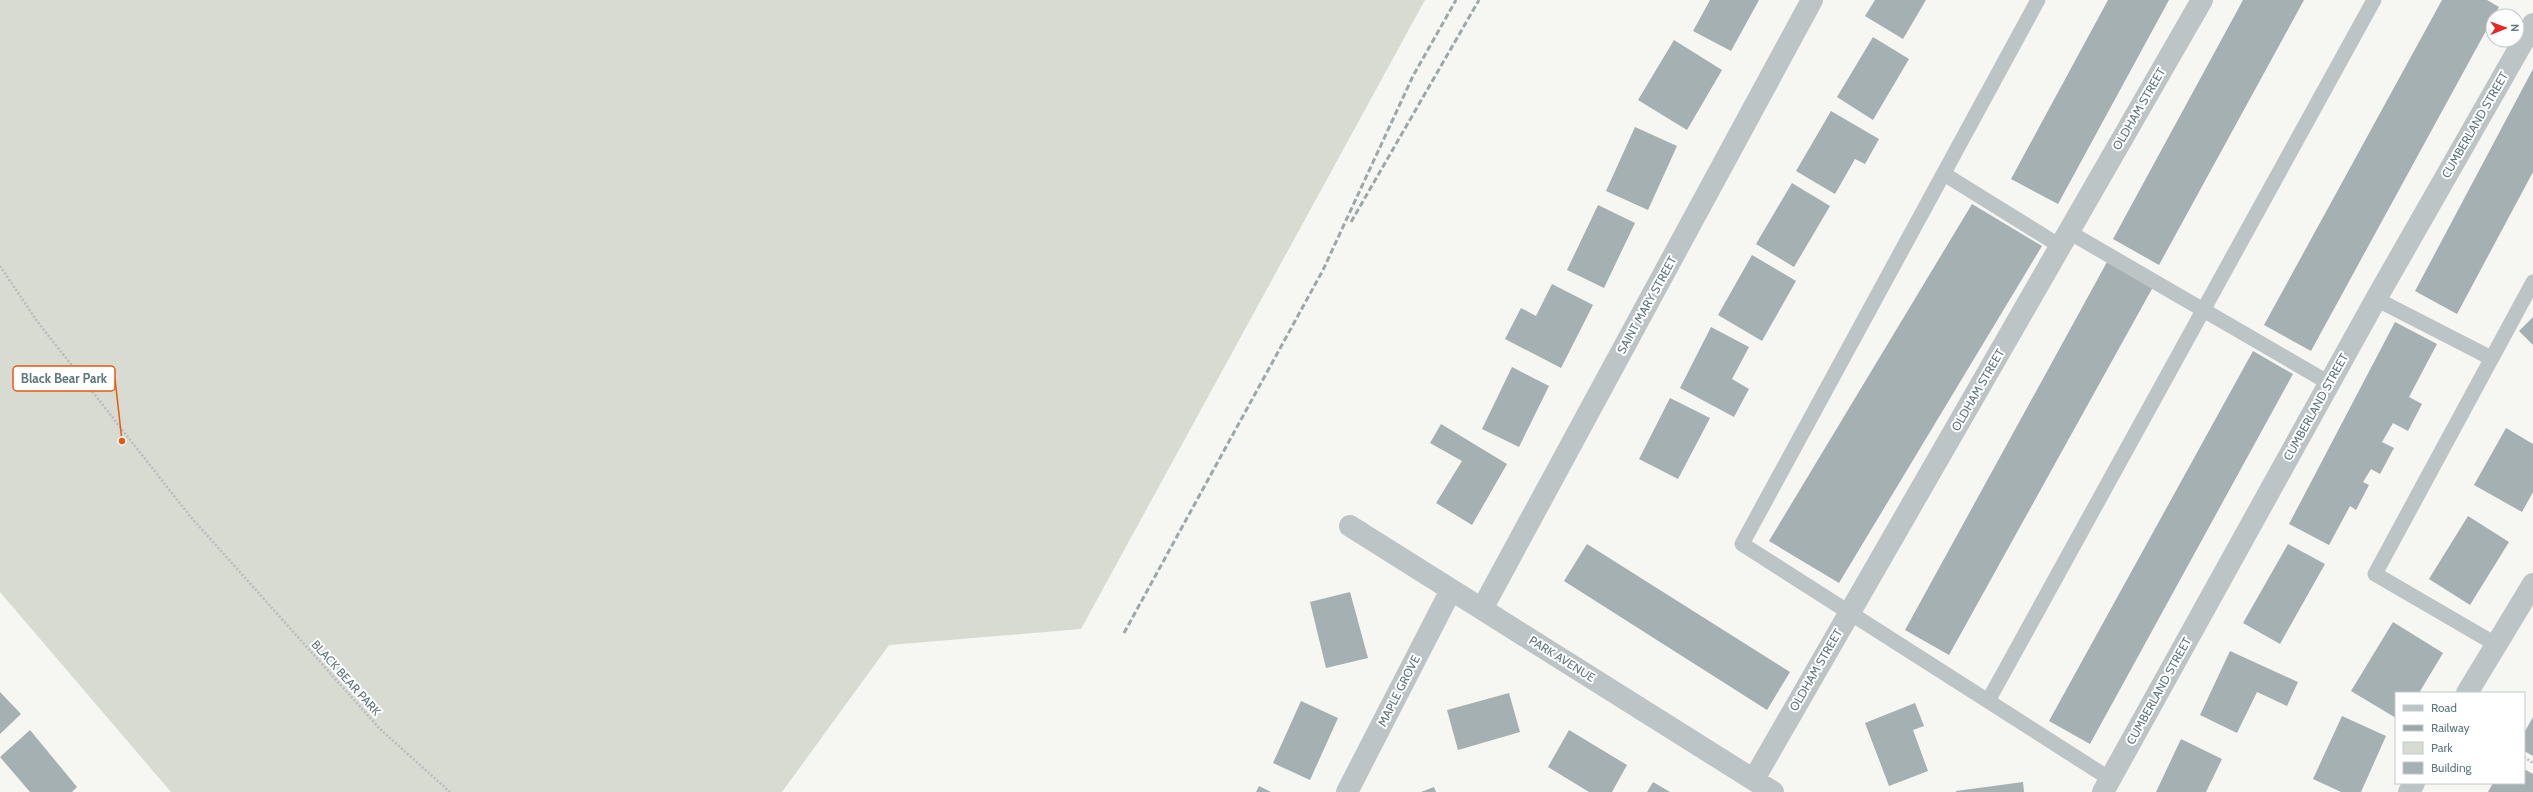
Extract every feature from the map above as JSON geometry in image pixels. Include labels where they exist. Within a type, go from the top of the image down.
[{"type":"street","name":"SAINT MARY STREET","points":[[1482,609],[1812,0]]},
{"type":"street","name":"OLDHAM STREET","points":[[1754,780],[2202,0]]},
{"type":"street","name":"CUMBERLAND STREET","points":[[2107,786],[2329,383],[2533,24]]},
{"type":"street","name":"PARK AVENUE","points":[[1350,526],[1773,792]]},
{"type":"street","points":[[2468,692],[2533,584]]},
{"type":"street","name":"MAPLE GROVE","points":[[1347,792],[1451,590]]},
{"type":"lane","points":[[2038,0],[1742,544],[1850,611],[1988,701],[2107,786]]},
{"type":"lane","points":[[1988,701],[2374,0]]},
{"type":"lane","points":[[1944,174],[2064,239],[2204,311],[2329,383]]},
{"type":"lane","points":[[2497,645],[2375,574],[2533,282]]},
{"type":"lane","points":[[2376,299],[2491,358]]},
{"type":"path","name":"BLACK BEAR PARK","points":[[0,266],[37,321],[189,516],[380,729],[450,792]]},
{"type":"green space","points":[[0,0],[1425,0],[1081,629],[889,645],[782,792],[171,792],[0,592]]},
{"type":"building","points":[[1710,0],[1759,0],[1731,51],[1693,31]]},
{"type":"building","points":[[1875,0],[1926,0],[1903,39],[1865,16]]},
{"type":"building","points":[[2108,0],[2169,0],[2058,204],[2011,179]]},
{"type":"building","points":[[2243,0],[2304,0],[2159,265],[2113,239]]},
{"type":"building","points":[[2442,0],[2487,0],[2499,7],[2485,8],[2485,33],[2311,351],[2264,325]]},
{"type":"building","points":[[1873,37],[1909,59],[1873,120],[1837,97]]},
{"type":"building","points":[[1674,40],[1722,70],[1687,130],[1638,100]]},
{"type":"building","points":[[2533,69],[2533,172],[2457,314],[2415,291]]},
{"type":"building","points":[[1831,111],[1879,139],[1865,164],[1855,159],[1835,194],[1796,171]]},
{"type":"building","points":[[1635,127],[1677,146],[1648,210],[1606,191]]},
{"type":"building","points":[[1792,183],[1830,206],[1794,267],[1756,244]]},
{"type":"building","points":[[1972,204],[2042,246],[1839,583],[1769,541]]},
{"type":"building","points":[[1598,205],[1635,223],[1604,288],[1567,270]]},
{"type":"building","points":[[1752,255],[1796,281],[1762,341],[1718,315]]},
{"type":"building","points":[[2107,262],[2153,287],[1949,655],[1905,630]]},
{"type":"building","points":[[1552,284],[1593,305],[1561,368],[1505,339],[1521,308],[1536,316]]},
{"type":"building","points":[[2533,317],[2533,345],[2519,331]]},
{"type":"building","points":[[2395,322],[2437,344],[2409,397],[2422,404],[2408,431],[2393,423],[2382,442],[2394,448],[2380,474],[2371,469],[2363,482],[2369,485],[2356,510],[2350,506],[2329,545],[2289,524]]},
{"type":"building","points":[[1711,327],[1749,347],[1732,379],[1749,389],[1734,417],[1680,388]]},
{"type":"building","points":[[2253,351],[2293,374],[2090,744],[2049,721]]},
{"type":"building","points":[[1512,367],[1549,386],[1519,447],[1482,429]]},
{"type":"building","points":[[1670,398],[1710,418],[1678,479],[1639,459]]},
{"type":"building","points":[[1441,424],[1507,464],[1472,525],[1436,503],[1462,461],[1430,443]]},
{"type":"building","points":[[2506,428],[2533,444],[2533,492],[2522,512],[2474,485]]},
{"type":"building","points":[[2468,516],[2509,542],[2470,605],[2429,579]]},
{"type":"building","points":[[1587,544],[1790,672],[1767,710],[1564,581]]},
{"type":"building","points":[[2288,544],[2325,564],[2280,644],[2243,623]]},
{"type":"building","points":[[1350,592],[1368,658],[1326,668],[1310,602]]},
{"type":"building","points":[[2393,622],[2443,653],[2420,692],[2395,692],[2395,717],[2351,691]]},
{"type":"building","points":[[2230,651],[2298,682],[2287,706],[2257,692],[2237,733],[2200,715]]},
{"type":"building","points":[[0,692],[21,714],[0,734]]},
{"type":"building","points":[[1509,693],[1520,732],[1458,750],[1447,710]]},
{"type":"building","points":[[1301,701],[1338,718],[1310,780],[1273,763]]},
{"type":"building","points":[[1915,703],[1924,726],[1913,730],[1928,771],[1889,786],[1865,723]]},
{"type":"building","points":[[2342,716],[2386,736],[2361,792],[2341,792],[2313,779]]},
{"type":"building","points":[[2533,717],[2533,756],[2525,752],[2525,731]]},
{"type":"building","points":[[30,730],[77,787],[72,792],[30,792],[0,757]]},
{"type":"building","points":[[1569,730],[1627,765],[1612,792],[1589,792],[1548,767]]},
{"type":"building","points":[[2181,739],[2222,759],[2206,792],[2156,792]]},
{"type":"building","points":[[2525,770],[2533,774],[2533,792],[2488,792],[2492,784],[2525,784]]},
{"type":"building","points":[[1653,782],[1670,792],[1647,792]]},
{"type":"building","points":[[2023,782],[2024,792],[1956,792],[1956,791]]},
{"type":"building","points":[[1259,786],[1271,792],[1256,792]]},
{"type":"building","points":[[1434,787],[1436,792],[1421,792]]},
{"type":"railway","points":[[1124,633],[1323,270],[1413,76],[1456,0]]},
{"type":"railway","points":[[1351,222],[1479,0]]},
{"type":"place","name":"Black Bear Park","points":[[122,441]]}]
